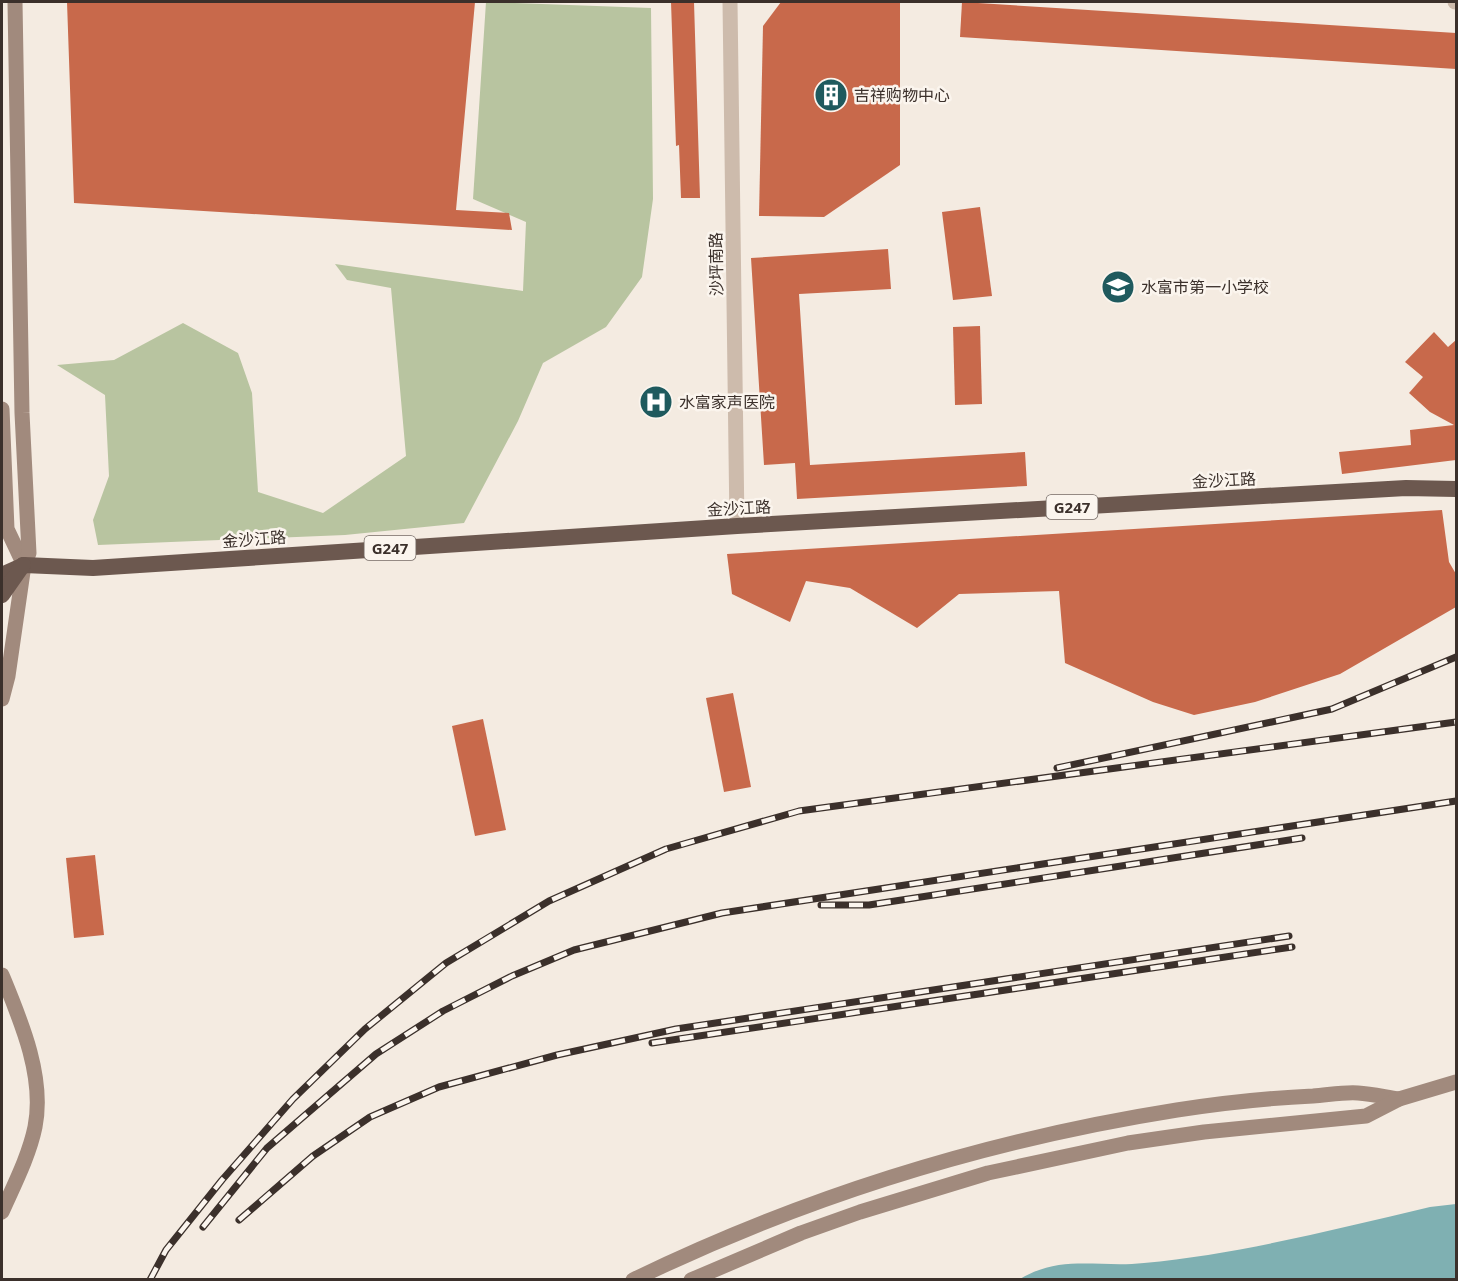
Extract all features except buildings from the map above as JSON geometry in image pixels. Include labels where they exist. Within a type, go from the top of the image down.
[{"type":"highway","name":"金沙江路","points":[[24,565],[93,568],[737,526],[1394,488],[1456,489]]},
{"type":"highway","name":"G247","points":[[2,575],[24,565]]},
{"type":"highway","points":[[2,595],[24,565]]},
{"type":"main road","points":[[2,699],[8,676],[24,565],[29,553],[22,403],[15,2]]},
{"type":"main road","points":[[2,409],[7,530],[24,565]]},
{"type":"main road","points":[[2,975],[28,1051],[37,1106],[32,1140],[2,1212]]},
{"type":"main road","points":[[691,1280],[801,1233],[860,1212],[987,1173],[1128,1143],[1204,1132],[1366,1116],[1399,1099],[1456,1082]]},
{"type":"main road","points":[[633,1280],[735,1233],[852,1188],[970,1152],[1051,1133],[1201,1107],[1281,1098],[1358,1093],[1399,1099]]},
{"type":"street","name":"沙坪南路","points":[[730,2],[737,526]]},
{"type":"green space","points":[[486,2],[651,8],[653,199],[642,277],[606,327],[543,363],[518,421],[464,523],[345,535],[98,545],[93,520],[109,476],[105,395],[57,365],[114,360],[183,323],[238,353],[252,393],[258,492],[323,513],[406,456],[391,288],[347,280],[335,264],[523,291],[526,222],[473,199]]},
{"type":"water","points":[[1456,1204],[1456,1279],[1020,1279],[1035,1271],[1065,1264],[1144,1263],[1216,1254],[1430,1207]]},
{"type":"railway","points":[[1057,768],[1332,709],[1456,657]]},
{"type":"railway","points":[[150,1280],[166,1250],[222,1180],[293,1099],[365,1029],[446,963],[549,901],[666,849],[799,811],[1456,722]]},
{"type":"railway","points":[[203,1227],[267,1148],[376,1054],[443,1011],[512,976],[574,950],[722,913],[1456,801]]},
{"type":"railway","points":[[821,905],[869,905],[1302,838]]},
{"type":"railway","points":[[239,1220],[313,1156],[370,1117],[439,1087],[557,1055],[676,1029],[1289,936]]},
{"type":"railway","points":[[652,1043],[1292,947]]},
{"type":"place","name":"吉祥购物中心","points":[[831,95]]},
{"type":"place","name":"水富市第一小学校","points":[[1118,287]]},
{"type":"place","name":"水富家声医院","points":[[656,402]]}]
